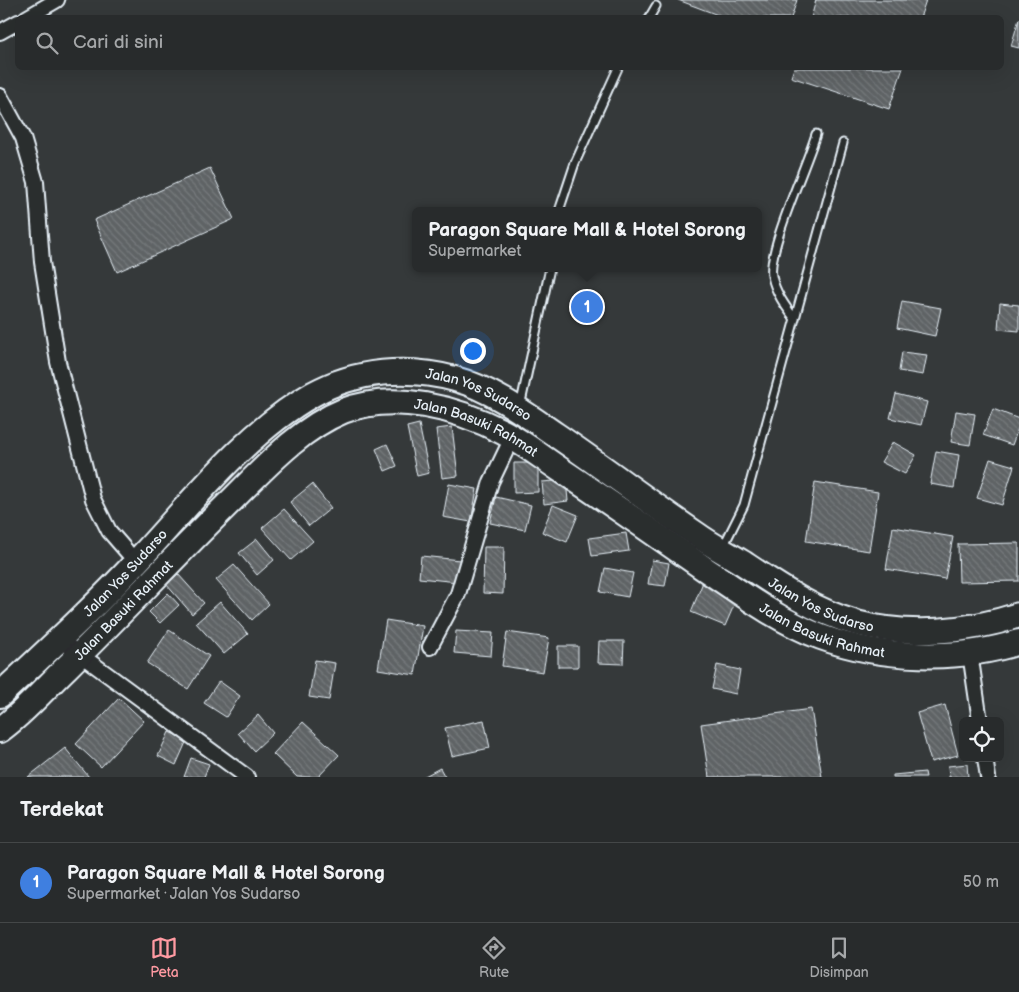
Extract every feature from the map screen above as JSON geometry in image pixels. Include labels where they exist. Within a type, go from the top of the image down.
[{"type":"highway","name":"Jalan Yos Sudarso","points":[[0,694],[59,639],[136,562],[241,450],[268,426],[316,392],[333,385],[354,378],[407,370],[458,379],[519,410],[721,550],[792,596],[856,623],[897,630],[940,630],[972,628],[1019,615]]},
{"type":"highway","name":"Jalan Basuki Rahmat","points":[[0,730],[79,655],[193,538],[272,461],[307,431],[344,411],[371,404],[404,402],[428,406],[458,414],[512,438],[752,601],[792,624],[820,636],[881,651],[918,655],[970,653],[1019,642]]},
{"type":"street","points":[[31,15],[57,0]]},
{"type":"street","points":[[0,32],[15,24]]},
{"type":"street","points":[[0,96],[23,138],[36,182],[42,262],[58,362],[93,500],[109,531],[136,562]]},
{"type":"street","points":[[430,647],[458,594],[491,482],[512,438]]},
{"type":"street","points":[[59,639],[247,777]]},
{"type":"street","points":[[970,653],[979,717]]},
{"type":"street","points":[[986,762],[988,777]]},
{"type":"lane","points":[[651,15],[656,6]]},
{"type":"lane","points":[[560,207],[575,163],[617,70]]},
{"type":"lane","points":[[795,319],[780,298],[772,275],[773,252],[816,134]]},
{"type":"lane","points":[[721,550],[744,505],[843,143]]},
{"type":"lane","points":[[519,410],[549,272]]},
{"type":"building","points":[[678,0],[797,0],[792,15],[718,15]]},
{"type":"building","points":[[816,0],[926,0],[921,15],[812,15]]},
{"type":"building","points":[[1019,19],[1019,48],[1011,46]]},
{"type":"building","points":[[793,70],[902,70],[889,109],[791,77]]},
{"type":"building","points":[[210,168],[234,219],[117,272],[94,220]]},
{"type":"building","points":[[902,301],[941,308],[935,336],[897,328]]},
{"type":"building","points":[[1000,303],[1019,305],[1019,331],[998,329]]},
{"type":"building","points":[[902,352],[927,355],[923,375],[899,371]]},
{"type":"building","points":[[896,394],[927,402],[921,425],[890,418]]},
{"type":"building","points":[[993,409],[1019,419],[1019,426],[1012,445],[983,435]]},
{"type":"building","points":[[956,411],[975,414],[970,445],[951,442]]},
{"type":"building","points":[[419,424],[429,473],[417,476],[407,427]]},
{"type":"building","points":[[452,427],[458,476],[442,478],[436,429]]},
{"type":"building","points":[[893,442],[916,455],[905,474],[881,462]]},
{"type":"building","points":[[387,444],[397,466],[385,471],[376,449]]},
{"type":"building","points":[[936,451],[959,455],[954,488],[930,484]]},
{"type":"building","points":[[990,459],[1014,466],[1002,505],[977,498]]},
{"type":"building","points":[[514,463],[538,463],[538,492],[514,493]]},
{"type":"building","points":[[566,480],[568,501],[544,504],[542,482]]},
{"type":"building","points":[[815,482],[878,492],[869,551],[806,541]]},
{"type":"building","points":[[312,484],[331,508],[309,526],[290,502]]},
{"type":"building","points":[[449,484],[477,489],[471,522],[443,517]]},
{"type":"building","points":[[496,497],[531,505],[525,530],[490,523]]},
{"type":"building","points":[[553,505],[578,515],[567,542],[542,532]]},
{"type":"building","points":[[284,509],[313,541],[291,560],[262,528]]},
{"type":"building","points":[[893,527],[953,537],[945,579],[886,569]]},
{"type":"building","points":[[626,533],[629,551],[592,556],[589,538]]},
{"type":"building","points":[[257,539],[274,560],[257,575],[239,553]]},
{"type":"building","points":[[1019,543],[1019,581],[959,582],[958,544]]},
{"type":"building","points":[[484,547],[504,547],[503,594],[483,593]]},
{"type":"building","points":[[421,556],[460,560],[458,582],[419,578]]},
{"type":"building","points":[[652,560],[669,563],[665,586],[648,584]]},
{"type":"building","points":[[234,565],[269,604],[252,620],[216,580]]},
{"type":"building","points":[[605,568],[633,573],[628,597],[600,592]]},
{"type":"building","points":[[178,574],[204,603],[192,614],[166,584]]},
{"type":"building","points":[[703,582],[738,596],[725,626],[691,612]]},
{"type":"building","points":[[168,593],[179,605],[160,623],[149,612]]},
{"type":"building","points":[[220,602],[248,634],[224,654],[196,623]]},
{"type":"building","points":[[386,620],[423,626],[415,675],[378,669]]},
{"type":"building","points":[[169,630],[209,656],[188,689],[147,663]]},
{"type":"building","points":[[456,631],[493,633],[491,656],[454,653]]},
{"type":"building","points":[[507,632],[549,638],[543,672],[502,666]]},
{"type":"building","points":[[599,641],[624,641],[623,664],[598,663]]},
{"type":"building","points":[[558,646],[578,646],[578,667],[558,667]]},
{"type":"building","points":[[315,660],[335,663],[329,700],[309,697]]},
{"type":"building","points":[[717,665],[740,670],[736,694],[712,689]]},
{"type":"building","points":[[219,681],[240,696],[226,717],[204,703]]},
{"type":"building","points":[[119,698],[144,721],[101,767],[76,744]]},
{"type":"building","points":[[945,705],[958,755],[931,762],[917,713]]},
{"type":"building","points":[[811,709],[822,777],[709,777],[701,724]]},
{"type":"building","points":[[258,715],[273,733],[254,751],[238,733]]},
{"type":"building","points":[[484,720],[490,748],[452,756],[445,728]]},
{"type":"building","points":[[303,722],[339,755],[318,777],[297,777],[273,754]]},
{"type":"building","points":[[169,732],[187,740],[176,765],[158,756]]},
{"type":"building","points":[[65,748],[89,777],[28,777]]},
{"type":"building","points":[[191,758],[209,764],[204,777],[184,777]]},
{"type":"building","points":[[967,764],[968,777],[949,777],[948,766]]},
{"type":"building","points":[[440,768],[445,777],[423,777]]},
{"type":"building","points":[[925,772],[926,777],[893,777],[893,775]]},
{"type":"place","name":"Paragon Square Mall & Hotel Sorong","points":[[587,307]]}]
